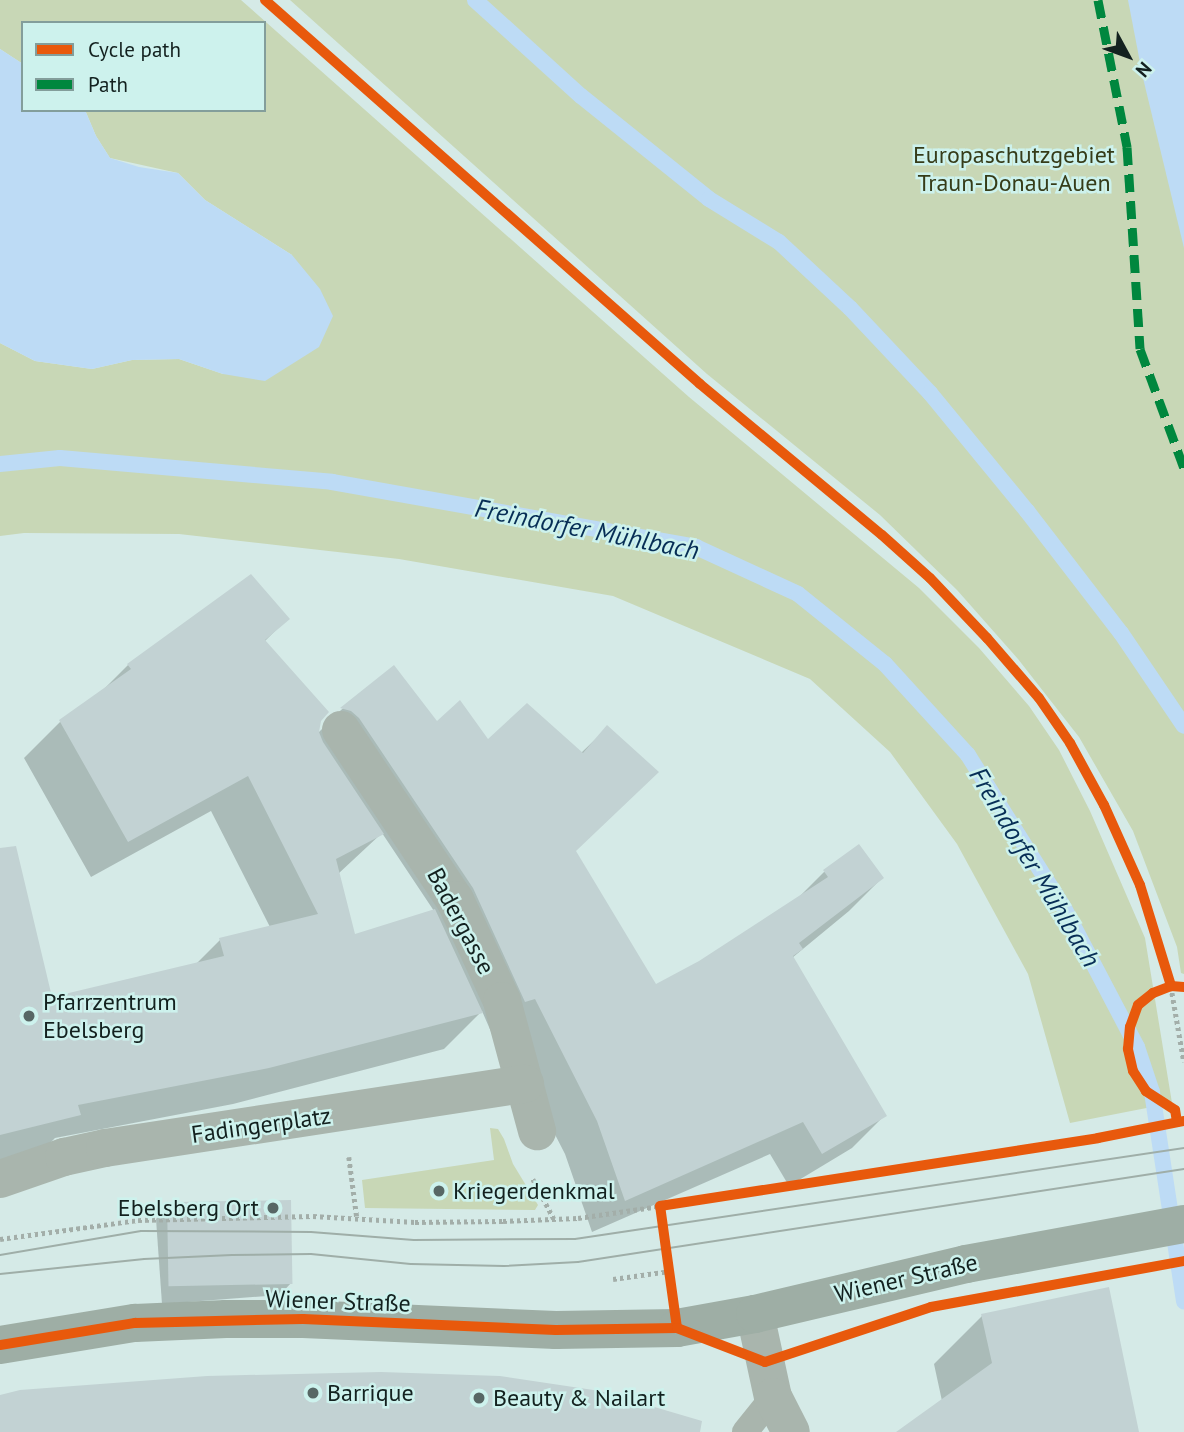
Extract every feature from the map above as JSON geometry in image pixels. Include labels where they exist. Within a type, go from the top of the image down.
[{"type":"main road","name":"Wiener Straße","points":[[0,1345],[135,1323],[174,1321],[303,1319],[450,1326],[677,1328],[755,1314],[966,1264],[1112,1235],[1184,1224]]},
{"type":"street","name":"Badergasse","points":[[341,730],[455,900],[502,1002],[537,1131]]},
{"type":"street","name":"Fadingerplatz","points":[[0,1179],[64,1157],[105,1148],[525,1084]]},
{"type":"street","points":[[755,1314],[774,1397],[791,1432]]},
{"type":"lane","points":[[745,1432],[774,1397]]},
{"type":"path","points":[[1171,986],[1184,1062]]},
{"type":"path","points":[[352,1180],[357,1218]]},
{"type":"path","points":[[537,1185],[554,1219]]},
{"type":"path","points":[[0,1239],[138,1220],[313,1216],[415,1222],[554,1219],[660,1206]]},
{"type":"green space","points":[[0,0],[241,0],[265,21],[21,21],[21,63],[0,49]]},
{"type":"green space","name":"Europaschutzgebiet Traun-Donau-Auen","points":[[290,0],[1184,0],[1184,974],[1181,973],[1177,947],[1133,831],[1079,737],[1018,659],[957,590],[880,515],[707,374]]},
{"type":"green space","points":[[266,22],[689,397],[919,588],[979,648],[1029,706],[1059,750],[1090,811],[1145,938],[1172,1103],[1070,1123],[1028,974],[957,844],[890,752],[810,679],[613,596],[399,559],[179,534],[24,533],[0,536],[0,343],[35,361],[92,369],[132,360],[179,359],[223,374],[292,255],[205,200],[178,173],[110,158],[96,136],[86,112],[266,112]]},
{"type":"green space","points":[[490,1128],[498,1129],[504,1139],[513,1164],[538,1205],[535,1210],[365,1208],[362,1180],[494,1160]]},
{"type":"water","points":[[1128,0],[1184,0],[1184,248],[1143,78]]},
{"type":"water","points":[[0,49],[21,63],[21,112],[86,112],[96,136],[110,158],[139,167],[178,173],[205,200],[292,255],[320,289],[333,316],[319,347],[265,381],[223,374],[179,359],[132,360],[92,369],[35,361],[0,343]]},
{"type":"building","points":[[251,574],[290,619],[265,640],[329,712],[321,721],[319,732],[323,742],[384,834],[336,859],[355,934],[435,909],[483,1013],[269,1068],[78,1105],[81,1115],[0,1135],[0,848],[16,846],[52,997],[224,956],[219,938],[318,914],[248,776],[128,842],[59,720],[131,669],[127,664]]},
{"type":"building","points":[[394,665],[437,721],[460,700],[488,739],[527,703],[583,753],[607,725],[659,772],[576,851],[656,984],[699,961],[828,877],[823,870],[859,844],[884,878],[799,943],[803,949],[793,956],[887,1116],[822,1154],[803,1122],[625,1201],[597,1121],[535,999],[525,1002],[473,888],[359,718],[351,711],[340,708]]},
{"type":"building","points":[[291,1200],[292,1284],[168,1286],[167,1202]]},
{"type":"building","points":[[1109,1287],[1139,1432],[896,1432],[992,1363],[981,1314]]},
{"type":"building","points":[[381,1372],[500,1376],[600,1391],[702,1421],[700,1432],[0,1432],[0,1395],[20,1390],[207,1376]]},
{"type":"waterway","name":"Freindorfer Mühlbach","points":[[475,0],[581,96],[709,199],[779,242],[850,308],[930,393],[1027,511],[1121,633],[1184,726]]},
{"type":"waterway","name":"Freindorfer Mühlbach","points":[[0,464],[60,458],[332,482],[696,547],[798,594],[885,664],[968,755],[1064,908],[1137,1047],[1152,1092],[1184,1302]]},
{"type":"tram line","points":[[0,1255],[141,1231],[311,1232],[414,1240],[575,1239],[1184,1148]]},
{"type":"tram line","points":[[0,1274],[144,1259],[232,1255],[311,1254],[411,1264],[504,1266],[578,1262],[1184,1169]]},
{"type":"marked path","points":[[1098,0],[1127,147],[1140,349],[1184,468]]},
{"type":"cycle path","points":[[265,0],[700,384],[882,535],[930,578],[987,638],[1039,698],[1070,743],[1104,805],[1140,885],[1171,986]]},
{"type":"cycle path","points":[[1177,1122],[1175,1110],[1146,1091],[1133,1071],[1128,1049],[1130,1027],[1138,1005],[1153,993],[1171,986],[1184,987]]},
{"type":"cycle path","points":[[677,1328],[660,1206],[1098,1138],[1184,1121]]},
{"type":"cycle path","points":[[0,1345],[135,1323],[303,1319],[556,1330],[677,1328],[765,1362],[931,1307],[1184,1261]]},
{"type":"place","name":"Pfarrzentrum Ebelsberg","points":[[29,1016]]},
{"type":"place","name":"Kriegerdenkmal","points":[[439,1191]]},
{"type":"place","name":"Ebelsberg Ort","points":[[273,1208]]},
{"type":"place","name":"Barrique","points":[[313,1393]]},
{"type":"place","name":"Beauty & Nailart","points":[[479,1398]]}]
